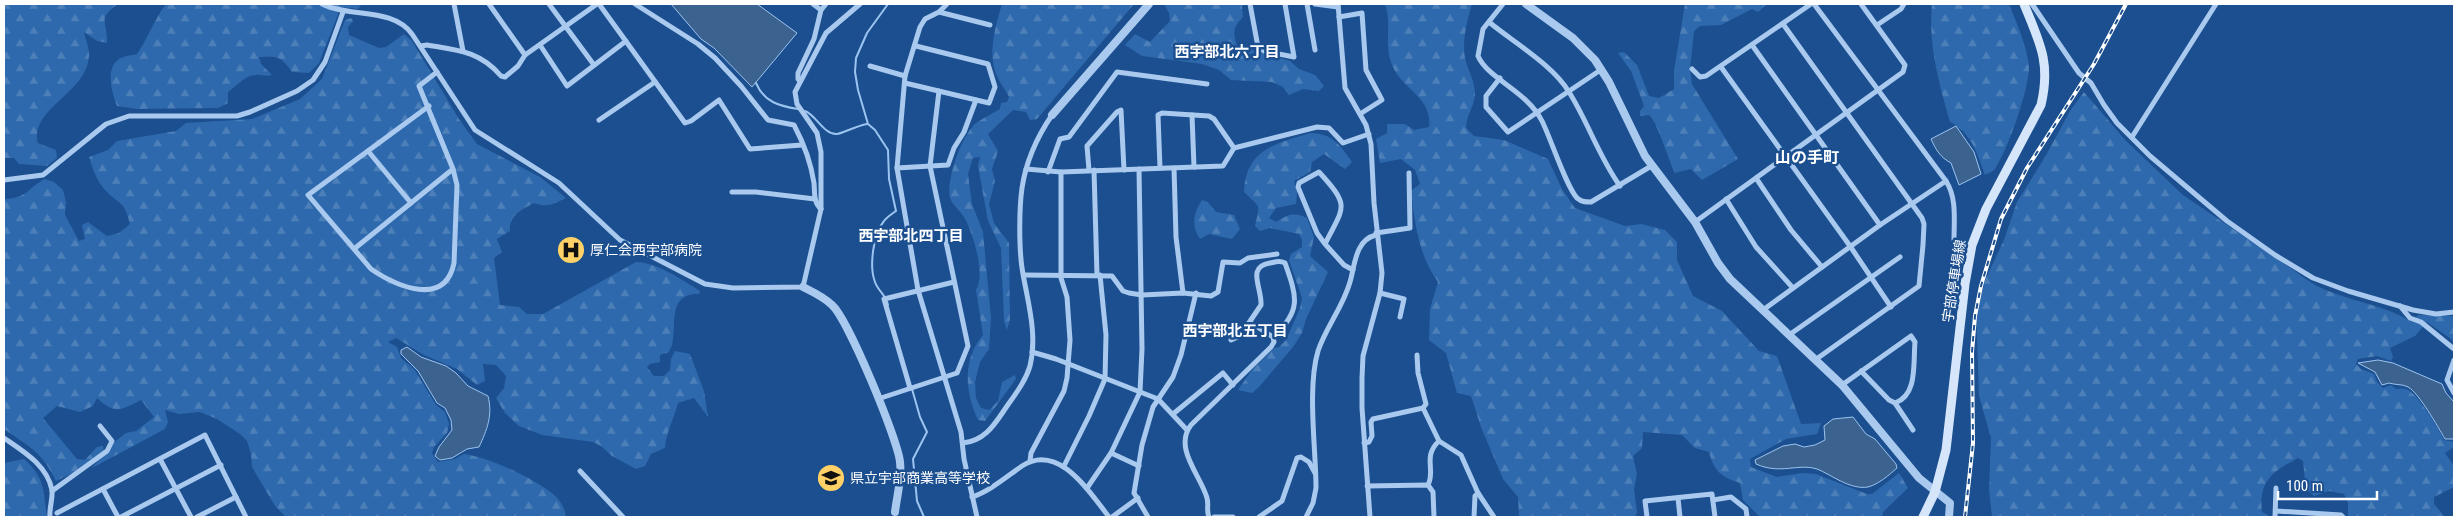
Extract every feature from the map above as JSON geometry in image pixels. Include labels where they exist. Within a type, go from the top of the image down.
[{"type":"main road","name":"宇部停車場線","points":[[1922,517],[1935,492],[1946,450],[1965,284],[1972,245],[1986,209],[2041,106],[2044,90],[2045,61],[2024,4]]},
{"type":"street","points":[[322,4],[343,12],[394,19],[408,28],[475,130],[559,183],[620,240],[635,250],[706,284],[733,288],[803,287],[826,300],[836,310],[878,399],[900,462],[896,514]]},
{"type":"street","points":[[454,4],[463,51]]},
{"type":"street","points":[[489,4],[525,55]]},
{"type":"street","points":[[549,4],[594,66]]},
{"type":"street","points":[[421,46],[427,45],[463,51],[482,58],[501,76],[505,77],[518,66],[525,55],[598,4],[685,123],[691,121],[719,100],[750,149],[802,145]]},
{"type":"street","points":[[635,4],[692,40],[715,58],[741,86],[768,120],[794,125],[814,181],[815,199],[821,208]]},
{"type":"street","points":[[813,4],[821,10]]},
{"type":"street","points":[[800,80],[798,72],[814,39],[821,10],[826,4]]},
{"type":"street","points":[[803,287],[821,208],[820,141],[810,120],[797,104],[795,97],[800,80],[826,33],[860,4]]},
{"type":"street","points":[[947,4],[939,12],[925,19],[920,27],[916,46],[905,76],[897,168],[918,290],[963,443],[964,459],[977,517]]},
{"type":"street","points":[[963,443],[987,434],[1027,375],[1032,352],[1030,306],[1024,275],[1021,199],[1026,169],[1034,145],[1052,115],[1148,4]]},
{"type":"street","points":[[1250,4],[1258,47],[1264,51],[1294,57],[1285,4]]},
{"type":"street","points":[[1307,4],[1315,50]]},
{"type":"street","points":[[1315,4],[1338,6],[1345,88],[1360,114],[1369,134],[1371,144],[1376,234],[1382,273],[1380,293],[1363,356],[1362,408],[1370,517]]},
{"type":"street","points":[[1503,4],[1483,29],[1478,56],[1480,62],[1521,94],[1537,112],[1552,141],[1569,185],[1578,198],[1584,202],[1591,202],[1653,165]]},
{"type":"street","points":[[1526,4],[1573,38],[1585,49],[1602,70],[1636,140],[1695,222],[1718,264],[1730,279],[1842,385],[1906,463],[1950,504],[1949,517]]},
{"type":"street","points":[[1692,69],[1700,77],[1721,67],[1813,4],[1952,189],[1954,240],[1972,245]]},
{"type":"street","points":[[1695,222],[1903,72],[1905,65],[1861,4]]},
{"type":"street","points":[[1877,25],[1901,9],[1904,4]]},
{"type":"street","points":[[2032,4],[2079,73],[2092,83],[2104,105],[2150,156],[2212,210],[2275,255],[2313,278],[2400,306],[2436,314],[2454,312]]},
{"type":"street","points":[[2132,137],[2216,4]]},
{"type":"street","points":[[4,180],[43,175],[114,119],[129,116],[237,116],[297,91],[319,72],[343,12]]},
{"type":"street","points":[[939,12],[990,25]]},
{"type":"street","points":[[1339,17],[1362,13],[1366,70],[1382,100],[1360,114]]},
{"type":"street","points":[[1488,22],[1557,76],[1569,91],[1608,170],[1620,186]]},
{"type":"street","points":[[1783,24],[1912,203],[1924,224],[1919,286],[1815,360]]},
{"type":"street","points":[[540,45],[567,86],[626,41]]},
{"type":"street","points":[[1752,45],[1880,225]]},
{"type":"street","points":[[905,83],[989,103],[994,87],[988,64],[916,46]]},
{"type":"street","points":[[870,66],[905,76]]},
{"type":"street","points":[[1721,67],[1850,246],[1891,307]]},
{"type":"street","points":[[1500,78],[1486,96],[1486,107],[1504,130],[1511,131],[1602,70]]},
{"type":"street","points":[[429,106],[308,195],[371,269],[383,277],[420,291],[440,284],[452,271],[454,263],[457,185],[453,169],[429,106],[421,96],[419,86],[437,72]]},
{"type":"street","points":[[1048,172],[1060,139],[1069,137],[1117,72],[1207,84]]},
{"type":"street","points":[[599,120],[655,82]]},
{"type":"street","points":[[878,399],[957,373],[968,346],[930,166],[939,91]]},
{"type":"street","points":[[897,168],[948,164],[954,148],[964,132],[976,100]]},
{"type":"street","points":[[1064,466],[1090,416],[1105,379],[1106,335],[1104,296],[1099,275],[1092,170],[1087,146],[1117,112],[1121,110],[1124,170]]},
{"type":"street","points":[[1160,168],[1158,115],[1162,113],[1209,116],[1214,119],[1234,148]]},
{"type":"street","points":[[1192,115],[1194,167]]},
{"type":"street","points":[[1026,169],[1061,172],[1223,166],[1234,148],[1317,127],[1330,128],[1343,143],[1369,134]]},
{"type":"street","points":[[368,151],[411,203]]},
{"type":"street","points":[[1174,168],[1176,237],[1183,293]]},
{"type":"street","points":[[354,249],[453,169]]},
{"type":"street","points":[[1087,488],[1111,452],[1140,392],[1142,295],[1139,169]]},
{"type":"street","points":[[1030,461],[1031,453],[1064,391],[1068,364],[1070,340],[1067,296],[1061,274],[1061,172]]},
{"type":"street","points":[[1325,244],[1341,216],[1343,208],[1338,194],[1319,172],[1299,184],[1298,187],[1317,233],[1325,244],[1344,265],[1353,270]]},
{"type":"street","points":[[1306,517],[1313,503],[1316,474],[1314,442],[1316,362],[1326,334],[1343,302],[1360,248],[1376,234],[1410,228],[1409,173]]},
{"type":"street","points":[[1756,178],[1792,230],[1822,267]]},
{"type":"street","points":[[1763,310],[1850,246],[1946,181]]},
{"type":"street","points":[[732,192],[756,192],[815,199]]},
{"type":"street","points":[[1726,200],[1756,247],[1793,288]]},
{"type":"street","points":[[1024,275],[1112,276],[1124,291],[1142,295],[1183,293],[1212,296],[1218,292],[1223,262],[1240,264],[1248,258],[1278,254]]},
{"type":"street","points":[[1789,335],[1900,257]]},
{"type":"street","points":[[1231,340],[1240,336],[1262,305],[1256,273],[1257,267],[1280,261],[1285,263],[1296,302],[1284,327],[1273,337]]},
{"type":"street","points":[[910,388],[884,299],[954,282]]},
{"type":"street","points":[[1380,293],[1404,299],[1400,317]]},
{"type":"street","points":[[1148,517],[1134,493],[1142,445],[1158,399],[1173,377],[1181,355],[1196,294]]},
{"type":"street","points":[[2400,306],[2410,318],[2421,322],[2454,348]]},
{"type":"street","points":[[1251,323],[1273,337]]},
{"type":"street","points":[[1842,385],[1910,336],[1915,342],[1911,390],[1904,400],[1894,403]]},
{"type":"street","points":[[1209,517],[1207,499],[1185,445],[1184,438],[1187,430],[1271,347],[1274,342],[1273,337]]},
{"type":"street","points":[[1032,352],[1158,399],[1187,430]]},
{"type":"street","points":[[1364,443],[1369,442],[1372,436],[1371,422],[1373,419],[1423,408],[1426,404],[1418,373],[1417,355]]},
{"type":"street","points":[[2454,360],[2447,380],[2454,393]]},
{"type":"street","points":[[1861,371],[1894,403],[1913,430]]},
{"type":"street","points":[[1173,414],[1222,373],[1232,385]]},
{"type":"street","points":[[1423,408],[1439,440],[1461,456],[1478,493],[1494,517]]},
{"type":"street","points":[[52,491],[108,450],[112,441],[100,426]]},
{"type":"street","points":[[57,513],[205,435],[246,517]]},
{"type":"street","points":[[4,438],[31,457],[41,468],[52,491],[50,517]]},
{"type":"street","points":[[1428,485],[1430,481],[1429,456],[1439,440]]},
{"type":"street","points":[[1111,452],[1139,466]]},
{"type":"street","points":[[1259,517],[1269,515],[1282,501],[1297,458],[1301,457],[1309,462],[1316,474]]},
{"type":"street","points":[[160,459],[191,517]]},
{"type":"street","points":[[972,497],[1030,461],[1049,461],[1064,466],[1087,488],[1111,517],[1138,498]]},
{"type":"street","points":[[103,489],[120,517],[221,465]]},
{"type":"street","points":[[580,471],[623,517]]},
{"type":"street","points":[[1367,486],[1428,485]]},
{"type":"street","points":[[1428,485],[1433,492],[1434,517]]},
{"type":"street","points":[[2275,517],[2276,488]]},
{"type":"street","points":[[1474,517],[1474,496],[1478,493]]},
{"type":"street","points":[[1647,517],[1645,501],[1712,494],[1715,517]]},
{"type":"street","points":[[197,517],[236,497]]},
{"type":"street","points":[[1713,500],[1731,497],[1746,509],[1747,517]]},
{"type":"street","points":[[1678,498],[1680,517]]},
{"type":"street","points":[[2276,511],[2341,515],[2344,517]]},
{"type":"street","points":[[1214,517],[1233,517]]},
{"type":"green space","points":[[4,4],[118,4],[105,17],[107,43],[97,41],[84,32],[89,51],[86,68],[80,79],[42,120],[38,131],[38,143],[56,150],[57,158],[47,166],[19,164],[14,158],[4,158]]},
{"type":"green space","points":[[166,4],[361,5],[358,9],[341,7],[319,63],[309,73],[292,72],[279,58],[259,57],[261,64],[272,75],[252,75],[245,79],[228,92],[228,103],[218,108],[137,109],[117,106],[111,80],[112,67],[121,58],[137,54]]},
{"type":"green space","points":[[1002,4],[1134,4],[1037,119],[1030,120],[1026,112],[1013,110],[988,134],[998,151],[992,169],[995,181],[989,204],[994,223],[1009,243],[1010,319],[1007,330],[1004,321],[1001,248],[988,221],[978,166],[980,157],[973,158],[968,174],[972,204],[983,232],[991,318],[989,349],[980,362],[975,382],[976,398],[981,408],[989,410],[998,401],[1002,382],[1015,375],[1016,379],[985,421],[978,420],[968,388],[969,365],[976,344],[983,335],[976,290],[979,283],[979,264],[968,224],[951,200],[949,190],[956,158],[965,137],[976,123],[1000,109],[1001,103],[1007,102],[1009,97],[995,71],[992,52]]},
{"type":"green space","points":[[1164,4],[1245,4],[1242,6],[1243,17],[1235,30],[1237,45],[1290,61],[1299,69],[1315,75],[1324,86],[1319,91],[1303,89],[1289,95],[1283,87],[1272,82],[1231,80],[1219,70],[1202,64],[1142,56],[1125,45],[1135,34],[1150,42],[1170,21],[1169,13]]},
{"type":"green space","points":[[1385,4],[1472,4],[1466,26],[1464,50],[1474,83],[1475,95],[1466,128],[1474,136],[1504,140],[1548,159],[1562,189],[1575,208],[1625,226],[1641,224],[1665,230],[1677,242],[1677,260],[1693,296],[1722,311],[1759,351],[1777,356],[1801,424],[1821,423],[1817,434],[1786,439],[1750,459],[1751,467],[1777,477],[1802,473],[1816,474],[1867,494],[1872,494],[1899,473],[1908,488],[1883,512],[1882,517],[1760,517],[1743,500],[1740,483],[1723,476],[1716,469],[1709,452],[1695,448],[1682,435],[1643,432],[1642,448],[1633,456],[1637,474],[1634,489],[1637,512],[1635,517],[1519,517],[1518,497],[1503,479],[1481,427],[1471,396],[1457,393],[1446,353],[1429,340],[1430,309],[1438,282],[1426,260],[1418,238],[1411,191],[1420,184],[1415,170],[1401,159],[1380,163],[1376,139],[1387,133],[1387,124],[1405,124],[1414,130],[1429,127],[1429,116],[1426,108],[1401,79],[1391,62],[1388,47],[1388,18]]},
{"type":"green space","points":[[1685,4],[1767,4],[1758,12],[1752,9],[1721,25],[1700,26],[1694,31],[1690,69],[1692,84],[1738,159],[1702,180],[1691,169],[1675,173],[1652,119],[1649,115],[1640,116],[1640,111],[1644,106],[1631,71],[1618,53],[1624,52],[1637,65],[1649,96],[1659,98],[1674,89],[1674,71]]},
{"type":"green space","points":[[1932,4],[2009,4],[2028,58],[2029,66],[2026,89],[2011,134],[2000,161],[1994,170],[1985,175],[1973,145],[1957,126],[1950,122],[1938,78],[1933,49]]},
{"type":"green space","points":[[351,18],[353,21],[348,27],[349,35],[379,48],[386,47],[404,34],[412,41],[459,119],[477,144],[540,177],[566,198],[550,205],[534,203],[525,208],[514,217],[510,225],[510,231],[497,239],[502,252],[494,258],[500,305],[519,307],[527,314],[543,314],[636,262],[653,265],[669,272],[700,291],[699,294],[680,300],[676,307],[674,336],[669,352],[660,355],[660,362],[650,364],[647,367],[654,376],[664,376],[670,370],[671,359],[675,351],[690,354],[704,391],[708,417],[694,398],[678,403],[665,448],[651,454],[645,466],[636,469],[612,456],[601,446],[593,442],[542,435],[519,426],[505,413],[496,398],[504,388],[506,376],[496,365],[483,364],[485,381],[477,385],[457,369],[424,355],[396,338],[388,342],[397,347],[401,358],[414,369],[436,405],[445,412],[449,424],[447,433],[434,447],[432,453],[438,462],[455,459],[464,454],[486,459],[510,469],[534,481],[553,494],[562,504],[566,517],[286,517],[275,506],[252,467],[247,441],[240,434],[217,419],[200,412],[179,414],[165,410],[168,422],[165,429],[92,468],[112,444],[126,433],[136,431],[154,417],[141,400],[123,408],[114,409],[97,398],[93,406],[80,412],[57,406],[43,418],[77,459],[85,460],[97,447],[103,446],[104,452],[73,473],[56,481],[46,463],[34,451],[4,429],[4,199],[23,195],[45,179],[54,182],[63,190],[66,202],[65,215],[79,241],[85,239],[82,225],[88,222],[107,236],[119,233],[130,224],[126,210],[102,186],[89,157],[108,150],[117,141],[176,131],[186,123],[252,119],[300,99],[322,79],[345,20]]},
{"type":"green space","points":[[2084,92],[2126,141],[2183,195],[2308,281],[2337,294],[2398,314],[2412,322],[2418,315],[2454,316],[2454,344],[2451,339],[2427,322],[2415,336],[2390,348],[2393,357],[2391,361],[2377,356],[2358,359],[2356,364],[2361,369],[2374,374],[2377,382],[2383,388],[2391,385],[2396,389],[2410,391],[2425,408],[2444,440],[2454,442],[2454,447],[2445,453],[2454,466],[2454,487],[2434,497],[2434,504],[2445,517],[2348,517],[2348,503],[2344,494],[2329,491],[2314,496],[2306,489],[2303,461],[2298,458],[2275,473],[2265,485],[2261,501],[2262,512],[2268,515],[2268,517],[1992,517],[1989,490],[1991,438],[1979,396],[1976,310],[1986,278],[2004,240],[2017,202],[2045,157],[2070,111]]},
{"type":"green space","points":[[1310,133],[1324,135],[1335,141],[1352,162],[1345,169],[1324,154],[1312,162],[1310,172],[1294,181],[1297,192],[1296,204],[1276,208],[1269,218],[1276,222],[1292,215],[1307,218],[1314,237],[1310,256],[1328,272],[1306,319],[1302,333],[1293,347],[1252,393],[1238,390],[1251,371],[1274,348],[1279,347],[1286,340],[1300,308],[1302,298],[1289,260],[1291,254],[1302,247],[1302,240],[1299,234],[1270,228],[1260,231],[1255,226],[1258,206],[1244,192],[1246,178],[1250,166],[1265,150]]},
{"type":"green space","points":[[1202,200],[1208,202],[1216,212],[1234,215],[1240,229],[1232,239],[1209,234],[1200,239],[1195,229],[1194,220]]},
{"type":"green space","points":[[24,459],[40,479],[44,492],[47,517],[4,517],[4,463]]},
{"type":"shaded area","points":[[671,4],[757,4],[797,33],[752,87],[714,48],[701,39]]},
{"type":"shaded area","points":[[1956,126],[1974,152],[1981,174],[1959,185],[1951,163],[1939,153],[1931,139]]},
{"type":"shaded area","points":[[407,347],[421,357],[446,366],[456,373],[468,386],[488,396],[490,410],[488,422],[479,447],[467,449],[452,458],[440,460],[435,456],[439,447],[452,430],[451,420],[445,408],[437,403],[418,371],[401,354],[401,350]]},
{"type":"shaded area","points":[[2378,360],[2393,363],[2442,384],[2446,393],[2454,402],[2454,439],[2445,439],[2428,411],[2412,390],[2408,387],[2389,383],[2382,385],[2375,372],[2358,363]]},
{"type":"shaded area","points":[[1853,417],[1866,434],[1875,439],[1896,464],[1897,468],[1876,484],[1868,487],[1855,486],[1817,469],[1803,467],[1773,469],[1756,464],[1755,460],[1783,446],[1795,444],[1804,447],[1815,445],[1825,440],[1824,426],[1833,419]]},
{"type":"waterway","points":[[888,4],[867,33],[856,58],[855,72],[868,124],[875,130],[888,150],[889,179],[896,211],[880,227],[872,260],[875,282],[886,298],[888,305]]},
{"type":"waterway","points":[[756,83],[763,95],[768,99],[798,109]]},
{"type":"waterway","points":[[805,111],[832,133],[837,134],[867,124]]},
{"type":"waterway","points":[[912,389],[920,417],[927,432],[913,459],[917,501],[924,517]]},
{"type":"railway","points":[[1965,517],[1973,443],[1972,352],[1975,316],[1981,286],[2001,219],[2027,168],[2094,64],[2126,4]]},
{"type":"place","name":"厚仁会西宇部病院","points":[[571,250]]},
{"type":"place","name":"県立宇部商業高等学校","points":[[831,478]]},
{"type":"district","name":"西宇部北六丁目","points":[[1227,52]]},
{"type":"district","name":"山の手町","points":[[1807,157]]},
{"type":"district","name":"西宇部北四丁目","points":[[911,236]]},
{"type":"district","name":"西宇部北五丁目","points":[[1235,331]]}]
